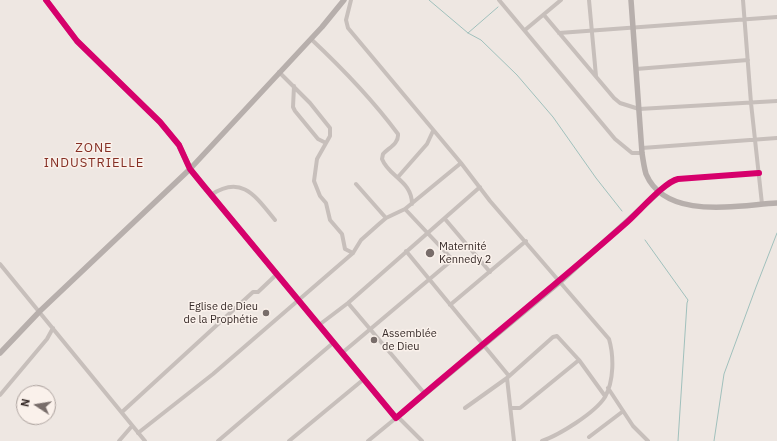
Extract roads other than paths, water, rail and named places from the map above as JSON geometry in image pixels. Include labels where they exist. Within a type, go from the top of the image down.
[{"type":"street","points":[[46,0],[77,41],[160,122],[178,145],[190,168],[211,195],[333,343],[397,417],[422,441]]},
{"type":"street","points":[[0,353],[40,311],[190,168],[310,39],[344,0]]},
{"type":"street","points":[[351,0],[346,20],[348,28],[609,339],[612,359],[608,388],[605,396],[582,419],[542,441]]},
{"type":"street","points":[[499,0],[615,139],[632,153],[642,150],[777,138]]},
{"type":"street","points":[[525,30],[561,0]]},
{"type":"street","points":[[589,0],[596,76]]},
{"type":"street","points":[[631,0],[642,150],[647,174],[660,192],[672,199],[698,207],[714,208],[777,203]]},
{"type":"street","points":[[743,0],[751,103],[762,204]]},
{"type":"street","points":[[544,15],[614,98],[620,103],[639,109],[777,101]]},
{"type":"street","points":[[559,33],[777,17]]},
{"type":"street","points":[[310,39],[324,50],[349,76],[398,134],[397,139],[391,148],[383,154],[382,159],[411,192],[412,204]]},
{"type":"street","points":[[636,69],[748,60]]},
{"type":"street","points":[[279,72],[294,86],[328,124],[331,132],[317,159],[314,181],[320,196],[326,203],[330,220],[342,234],[345,249],[354,252]]},
{"type":"street","points":[[294,86],[292,101],[295,111],[318,139],[326,143]]},
{"type":"street","points":[[398,177],[427,144],[433,131]]},
{"type":"street","points":[[138,433],[213,374],[354,252],[361,240],[386,218],[412,204],[461,163]]},
{"type":"street","points":[[368,441],[560,280],[660,192],[669,182],[678,179],[759,173]]},
{"type":"street","points":[[356,184],[386,218]]},
{"type":"street","points":[[211,195],[228,186],[239,186],[252,194],[275,220]]},
{"type":"street","points":[[319,325],[348,303],[480,187]]},
{"type":"street","points":[[342,353],[451,259],[405,209]]},
{"type":"street","points":[[445,218],[490,272]]},
{"type":"street","points":[[450,305],[526,241]]},
{"type":"street","points":[[406,251],[508,377],[514,441]]},
{"type":"street","points":[[0,264],[40,311],[144,441]]},
{"type":"street","points":[[122,412],[253,292],[258,292],[277,274]]},
{"type":"street","points":[[348,303],[425,394]]},
{"type":"street","points":[[0,395],[46,339],[53,328]]},
{"type":"street","points":[[465,408],[508,377],[553,337],[557,336],[579,360],[605,396]]},
{"type":"street","points":[[218,441],[333,343]]},
{"type":"street","points":[[511,408],[520,408],[579,360]]},
{"type":"street","points":[[289,441],[364,379]]},
{"type":"street","points":[[608,388],[622,412],[648,441]]},
{"type":"street","points":[[589,437],[622,412]]},
{"type":"street","points":[[119,441],[132,426]]},
{"type":"waterway","points":[[429,0],[468,33],[481,40],[517,75],[553,117],[596,178],[622,211]]},
{"type":"waterway","points":[[468,33],[498,7]]},
{"type":"waterway","points":[[714,441],[724,374],[777,233]]},
{"type":"waterway","points":[[645,240],[688,300],[678,441]]},
{"type":"place","name":"Maternité Kennedy 2","points":[[430,253]]},
{"type":"place","name":"Eglise de Dieu de la Prophétie","points":[[266,313]]},
{"type":"place","name":"Assemblée de Dieu","points":[[374,340]]},
{"type":"district","name":"ZONE INDUSTRIELLE","points":[[94,156]]}]
